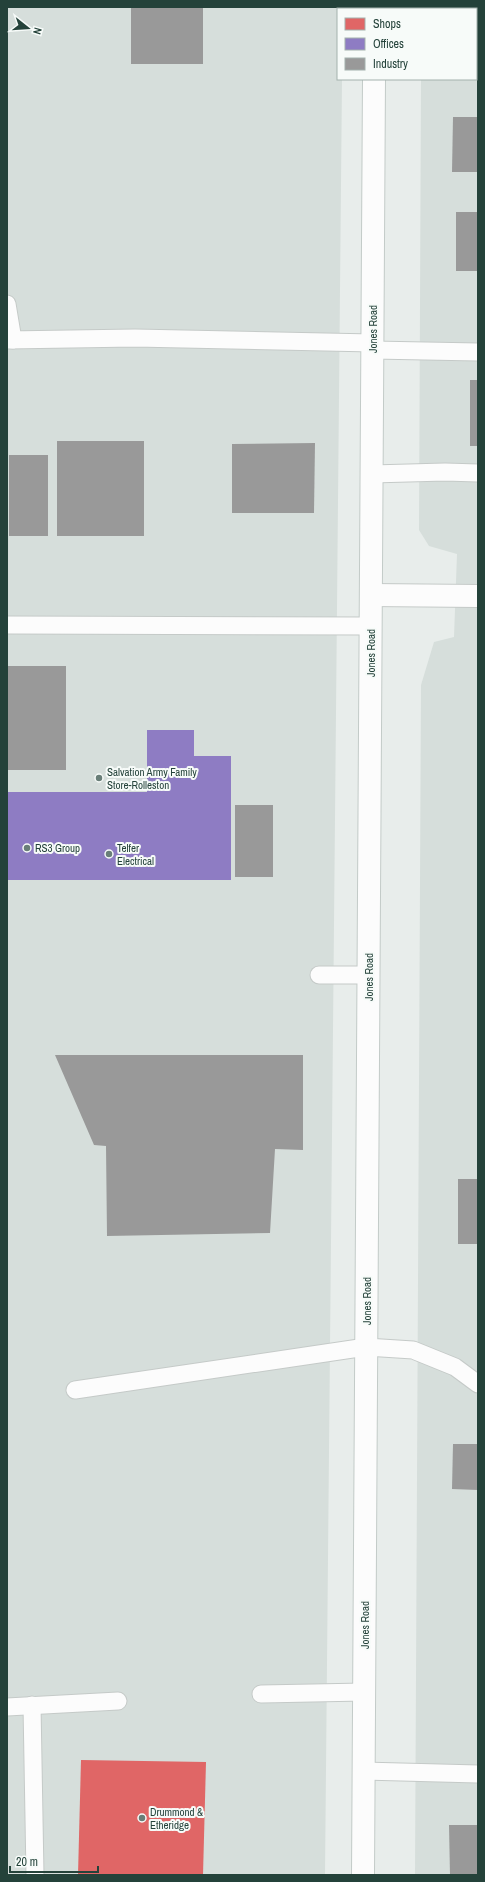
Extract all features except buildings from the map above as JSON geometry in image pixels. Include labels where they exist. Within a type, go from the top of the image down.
[{"type":"main road","name":"Jones Road","points":[[363,1875],[374,80]]},
{"type":"main road","points":[[371,595],[478,596]]},
{"type":"lane","points":[[7,304],[10,340],[135,338],[373,346],[478,352]]},
{"type":"lane","points":[[372,474],[478,472]]},
{"type":"lane","points":[[7,625],[371,626]]},
{"type":"lane","points":[[319,975],[369,975]]},
{"type":"lane","points":[[75,1390],[366,1347],[413,1350],[455,1367],[478,1384]]},
{"type":"lane","points":[[261,1694],[364,1692]]},
{"type":"lane","points":[[7,1707],[32,1704],[118,1701]]},
{"type":"lane","points":[[32,1704],[36,1875]]},
{"type":"lane","points":[[363,1771],[478,1774]]},
{"type":"shaded area","points":[[7,7],[343,7],[337,8],[337,80],[342,80],[325,1875],[7,1875]]},
{"type":"shaded area","points":[[478,7],[478,1875],[415,1875],[421,685],[434,642],[454,637],[457,554],[429,546],[419,530],[421,80],[477,80],[477,8],[421,8]]},
{"type":"place","name":"Salvation Army Family Store-Rolleston","points":[[99,778]]},
{"type":"place","name":"RS3 Group","points":[[27,848]]},
{"type":"place","name":"Telfer Electrical","points":[[109,854]]},
{"type":"place","name":"Drummond & Etheridge","points":[[142,1818]]}]
